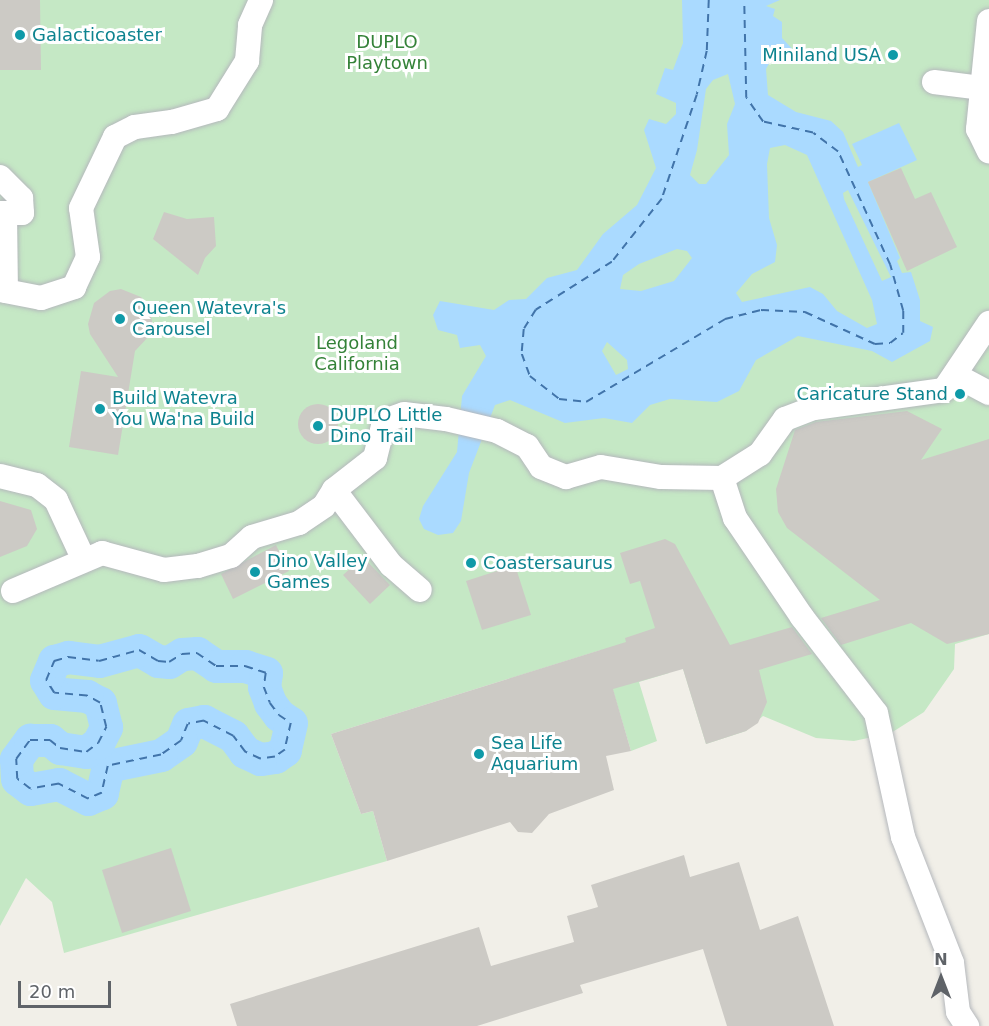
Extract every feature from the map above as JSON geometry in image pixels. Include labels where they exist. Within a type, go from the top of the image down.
[{"type":"street","points":[[0,177],[21,198],[22,213],[3,213],[3,290],[41,298],[74,287],[88,257],[81,207],[115,137],[135,127],[172,122],[217,110],[247,61],[250,25],[261,0]]},
{"type":"street","points":[[989,21],[978,129],[989,152]]},
{"type":"street","points":[[934,82],[981,88]]},
{"type":"street","points":[[13,591],[102,552],[164,570],[198,566],[231,556],[252,537],[299,524],[324,506],[334,490],[375,458],[384,421],[404,414],[446,419],[497,431],[527,446],[541,467],[566,477],[601,467],[661,477],[722,478],[760,454],[785,419],[814,408],[944,390],[989,323]]},
{"type":"street","points":[[955,375],[989,393]]},
{"type":"street","points":[[0,476],[37,485],[56,500],[84,560]]},
{"type":"street","points":[[722,478],[735,518],[802,617],[876,713],[903,837],[952,963],[958,1012],[967,1026]]},
{"type":"street","points":[[334,490],[391,565],[420,590]]},
{"type":"green space","name":"Legoland California","points":[[0,0],[989,0],[989,634],[955,644],[954,669],[924,712],[891,733],[854,741],[816,738],[763,716],[746,731],[706,744],[680,659],[667,663],[669,673],[639,682],[657,741],[631,751],[601,650],[331,734],[361,814],[373,811],[387,861],[64,953],[52,902],[26,878],[0,926]]},
{"type":"water","points":[[682,0],[780,0],[766,6],[775,9],[773,16],[782,22],[782,38],[800,57],[796,62],[771,60],[766,69],[768,95],[796,112],[831,121],[843,132],[858,167],[862,165],[852,144],[899,123],[917,160],[868,182],[900,258],[897,261],[902,273],[911,272],[920,300],[920,321],[933,327],[930,341],[892,362],[872,351],[798,336],[756,360],[739,391],[717,402],[670,399],[650,405],[632,423],[604,418],[565,423],[510,400],[495,405],[469,473],[461,521],[453,533],[438,535],[424,529],[419,519],[423,506],[457,452],[462,396],[486,356],[480,345],[460,348],[457,335],[438,330],[433,315],[440,301],[494,310],[509,300],[526,299],[547,278],[577,270],[603,234],[637,205],[656,168],[644,130],[649,119],[666,124],[676,114],[676,103],[656,94],[665,68],[673,70],[683,43]],"holes":[[[728,74],[735,104],[727,124],[729,155],[706,184],[699,184],[690,175],[697,150],[706,89],[713,80]],[[785,145],[807,155],[872,300],[877,324],[867,328],[837,311],[823,294],[810,287],[742,302],[736,293],[752,274],[775,262],[777,245],[769,218],[767,164],[770,148]],[[848,190],[891,277],[882,281],[843,193]],[[677,249],[687,251],[692,258],[674,281],[641,291],[620,289],[623,275],[639,264]],[[607,342],[627,360],[628,369],[616,375],[602,351]]]},
{"type":"building","name":"Galacticoaster","points":[[0,0],[40,0],[41,70],[0,70]]},
{"type":"building","points":[[901,168],[915,199],[931,192],[957,247],[907,271],[868,182]]},
{"type":"building","points":[[164,212],[187,219],[214,217],[216,246],[205,258],[198,275],[153,239]]},
{"type":"building","points":[[121,289],[141,297],[148,305],[153,325],[150,335],[135,351],[118,455],[69,447],[81,371],[118,377],[90,334],[88,324],[94,303],[110,291]]},
{"type":"building","name":"DUPLO Little Dino Trail","points":[[318,404],[332,410],[338,424],[332,438],[318,444],[304,438],[298,424],[304,410]]},
{"type":"building","points":[[907,411],[942,429],[921,460],[989,439],[989,634],[947,644],[911,623],[841,645],[821,618],[880,600],[787,528],[778,512],[776,489],[795,430],[816,422]]},
{"type":"building","points":[[0,501],[31,510],[37,529],[27,546],[0,557]]},
{"type":"building","name":"Sea Life Aquarium","points":[[665,539],[675,544],[730,645],[792,627],[812,654],[759,670],[767,702],[758,723],[746,731],[706,744],[683,669],[613,689],[631,751],[606,756],[614,790],[549,814],[532,833],[518,832],[510,822],[387,861],[373,811],[361,814],[331,734],[626,642],[625,638],[655,628],[640,581],[630,584],[620,553]]},
{"type":"building","name":"Dino Valley Games","points":[[276,545],[289,571],[233,599],[221,574]]},
{"type":"building","points":[[363,557],[390,585],[370,604],[343,575]]},
{"type":"building","points":[[515,565],[531,615],[482,630],[466,581]]},
{"type":"building","points":[[171,848],[191,911],[122,933],[102,870]]},
{"type":"building","points":[[684,855],[690,877],[739,862],[760,930],[798,916],[834,1026],[727,1026],[703,949],[580,985],[583,993],[477,1026],[237,1026],[230,1004],[479,927],[491,966],[574,942],[567,916],[598,907],[591,885]]},
{"type":"waterway","points":[[139,650],[158,661],[169,662],[182,654],[197,653],[216,666],[245,666],[266,673],[264,687],[270,703],[279,715],[291,723],[285,750],[275,757],[260,759],[245,752],[233,736],[204,721],[188,724],[181,741],[161,755],[108,766],[102,793],[88,799],[59,784],[30,789],[17,779],[16,759],[30,740],[50,740],[60,748],[86,752],[98,743],[106,727],[100,703],[87,696],[54,693],[46,680],[54,661],[68,657],[99,661],[139,650]]},
{"type":"ferry route","points":[[709,0],[707,51],[697,95],[662,199],[612,262],[536,310],[524,329],[522,354],[530,376],[559,399],[586,402],[725,319],[761,310],[805,312],[875,344],[890,343],[903,333],[903,311],[890,265],[838,152],[813,133],[763,122],[746,98],[744,0]]},
{"type":"ferry route","points":[[139,650],[158,661],[169,662],[182,654],[197,653],[216,666],[245,666],[266,673],[264,687],[270,703],[279,715],[291,723],[285,750],[275,757],[260,759],[245,752],[233,736],[204,721],[188,724],[181,741],[161,755],[108,766],[102,793],[88,799],[59,784],[30,789],[17,779],[16,759],[30,740],[50,740],[60,748],[86,752],[98,743],[106,727],[100,703],[87,696],[54,693],[46,680],[54,661],[68,657],[99,661],[139,650]]},
{"type":"place","name":"Galacticoaster","points":[[20,35]]},
{"type":"place","name":"Miniland USA","points":[[893,55]]},
{"type":"place","name":"Queen Watevra's Carousel","points":[[120,319]]},
{"type":"place","name":"Caricature Stand","points":[[960,394]]},
{"type":"place","name":"Build Watevra You Wa'na Build","points":[[100,409]]},
{"type":"place","name":"DUPLO Little Dino Trail","points":[[318,426]]},
{"type":"place","name":"Coastersaurus","points":[[471,563]]},
{"type":"place","name":"Dino Valley Games","points":[[255,572]]},
{"type":"place","name":"Sea Life Aquarium","points":[[479,754]]},
{"type":"park label","name":"DUPLO Playtown","points":[[387,53]]}]
